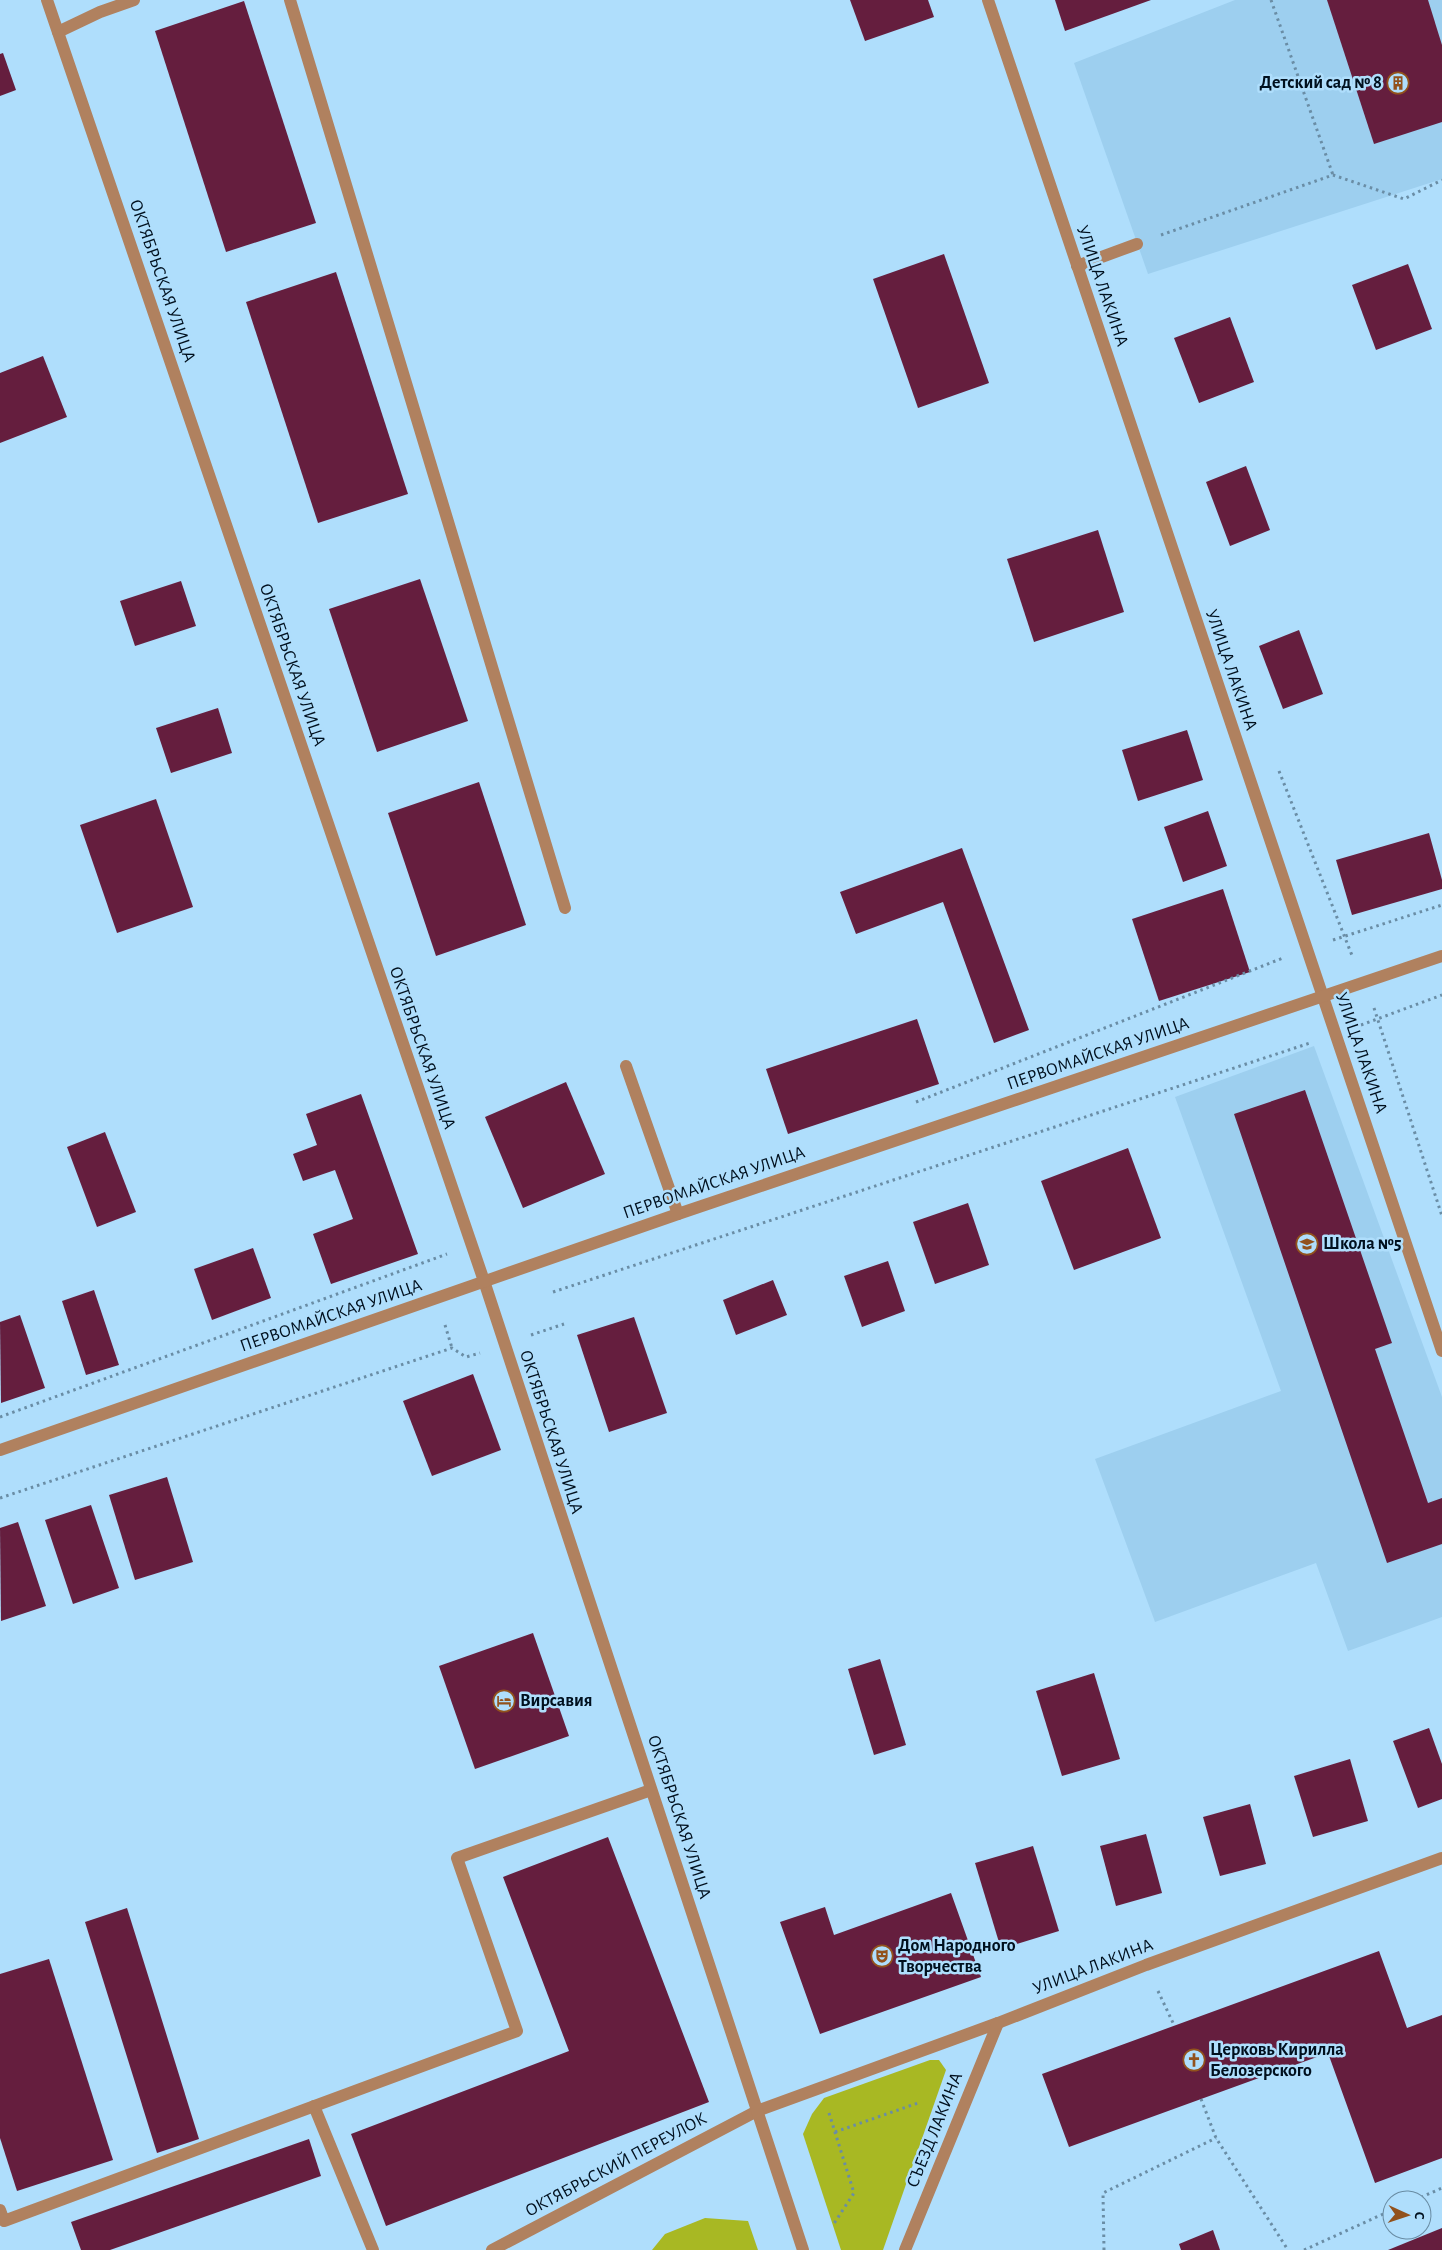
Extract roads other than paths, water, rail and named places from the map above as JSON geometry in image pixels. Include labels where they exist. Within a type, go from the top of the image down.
[{"type":"street","name":"ОКТЯБРЬСКАЯ УЛИЦА","points":[[47,0],[484,1281],[757,2110]]},
{"type":"street","points":[[58,32],[100,12],[134,0]]},
{"type":"street","points":[[290,0],[565,908]]},
{"type":"street","name":"УЛИЦА ЛАКИНА","points":[[988,0],[1442,1351]]},
{"type":"street","points":[[1077,266],[1137,244]]},
{"type":"street","name":"ПЕРВОМАЙСКАЯ УЛИЦА","points":[[0,1450],[678,1214],[1442,956]]},
{"type":"street","points":[[626,1066],[678,1214]]},
{"type":"street","points":[[0,2210],[4,2221],[517,2031],[458,1858],[652,1790]]},
{"type":"street","name":"УЛИЦА ЛАКИНА","points":[[757,2110],[998,2023],[1146,1965],[1442,1858]]},
{"type":"street","name":"СЪЕЗД ЛАКИНА","points":[[905,2250],[998,2023]]},
{"type":"street","points":[[314,2106],[372,2250]]},
{"type":"street","points":[[757,2110],[803,2250]]},
{"type":"street","name":"ОКТЯБРЬСКИЙ ПЕРЕУЛОК","points":[[492,2250],[757,2110]]},
{"type":"place","name":"Детский сад № 8","points":[[1398,83]]},
{"type":"place","name":"Школа №5","points":[[1307,1244]]},
{"type":"place","name":"Вирсавия","points":[[504,1701]]},
{"type":"place","name":"Дом Народного Творчества","points":[[882,1956]]},
{"type":"place","name":"Церковь Кирилла Белозерского","points":[[1194,2060]]}]
